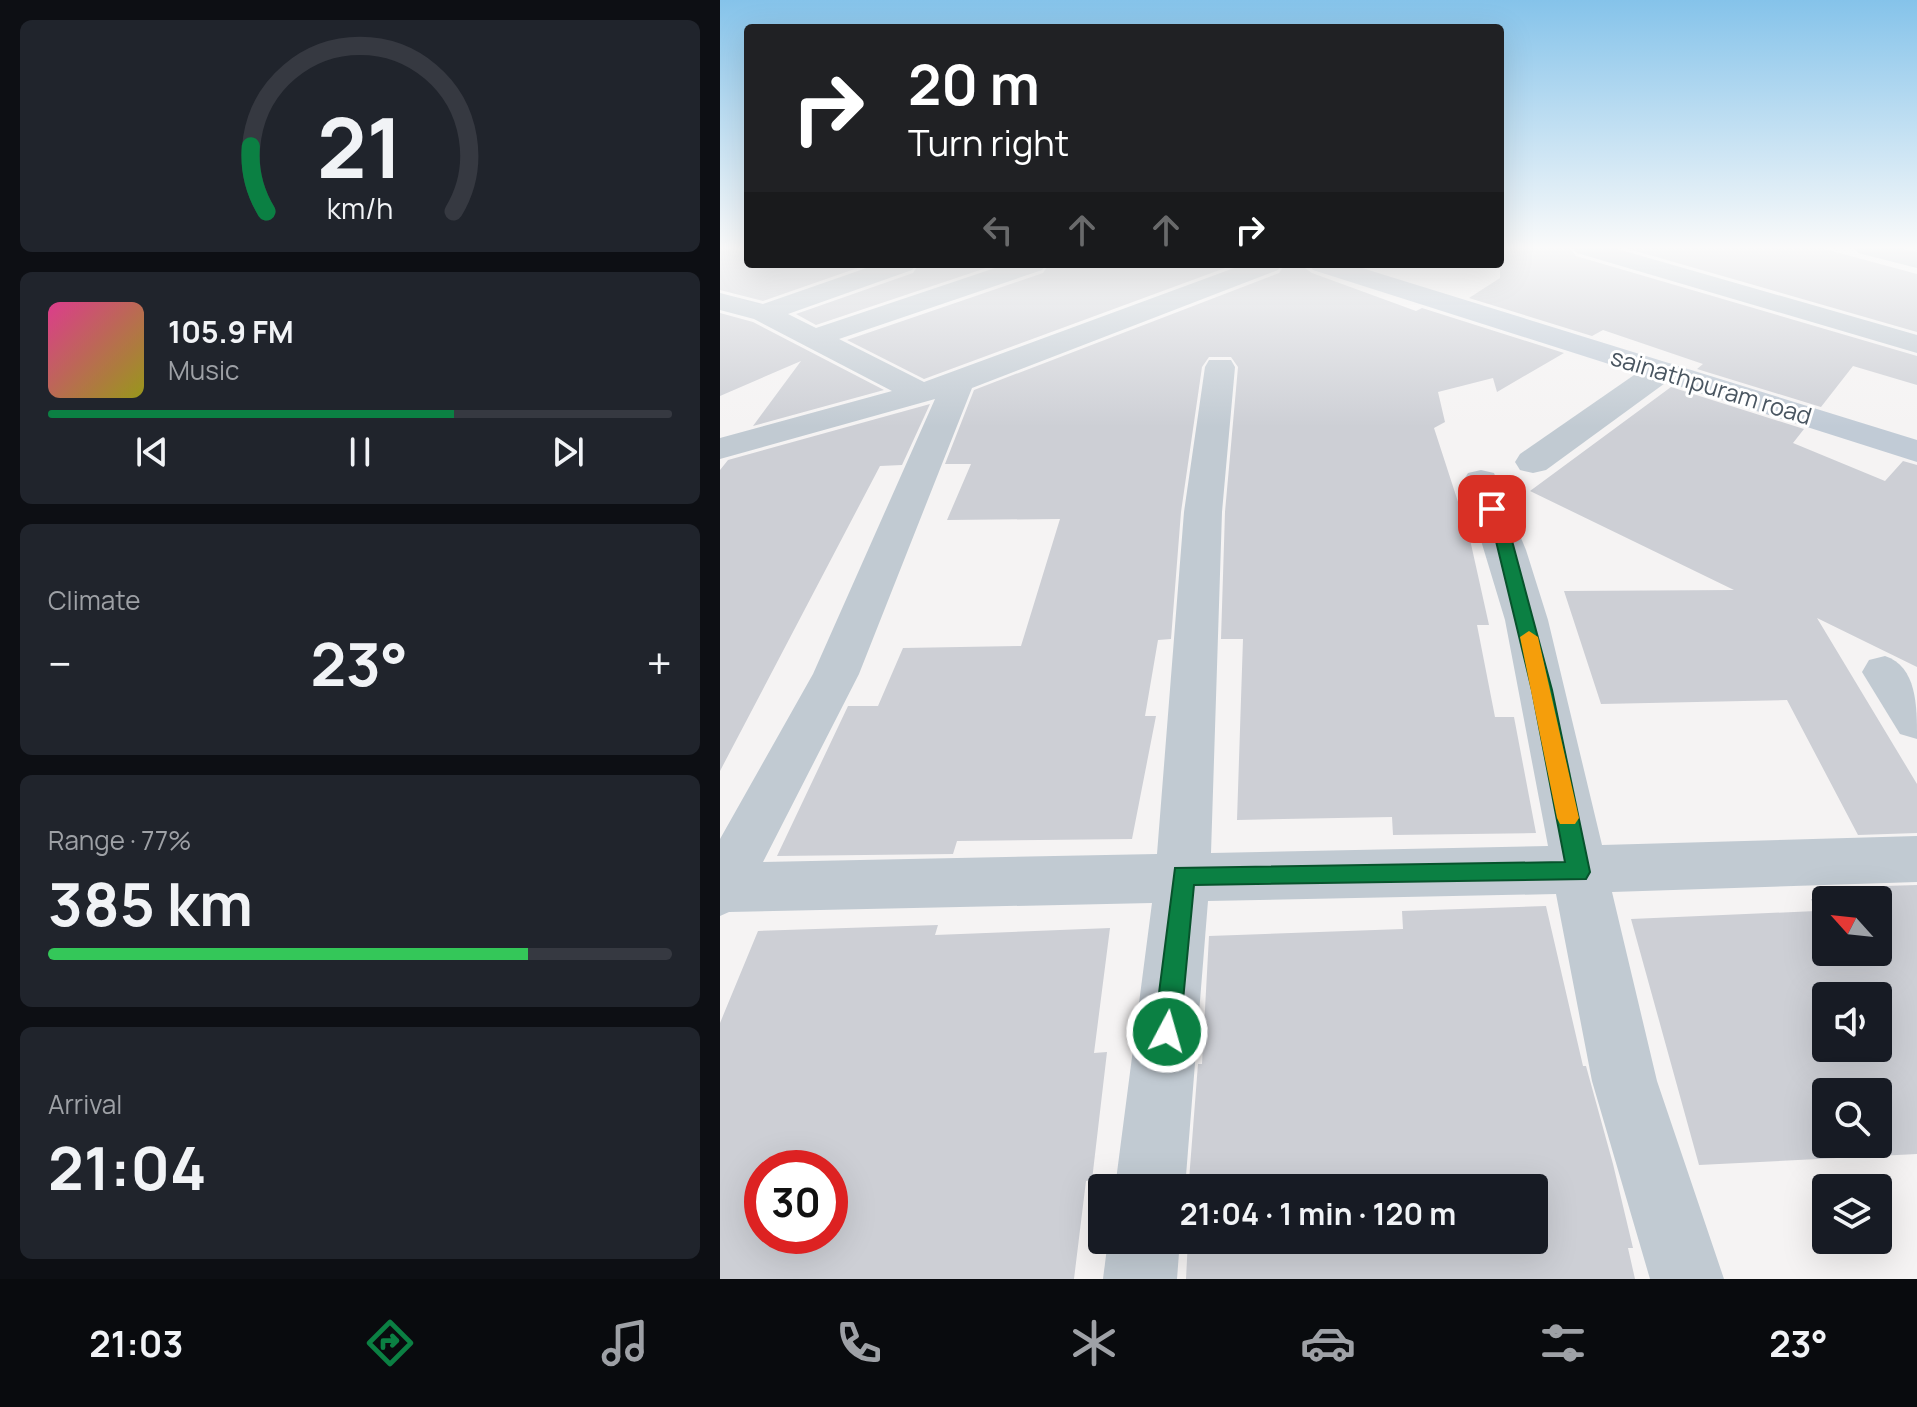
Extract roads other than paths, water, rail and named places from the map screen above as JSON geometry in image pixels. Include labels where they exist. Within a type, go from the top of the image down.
[{"type":"street","points":[[745,308],[764,313],[939,387]]},
{"type":"street","points":[[764,313],[779,308]]},
{"type":"street","points":[[817,337],[904,308]]},
{"type":"street","points":[[720,449],[939,387],[1152,308]]},
{"type":"street","name":"sainathpuram road","points":[[1460,308],[1917,451]]},
{"type":"street","points":[[1792,308],[1917,344]]},
{"type":"street","points":[[1151,1174],[1183,875],[1203,512],[1220,367]]},
{"type":"street","points":[[1533,462],[1661,371]]},
{"type":"street","points":[[939,387],[836,674],[721,889],[1183,875],[1578,872],[1917,859]]},
{"type":"street","points":[[1481,481],[1503,537],[1538,674],[1618,1056],[1687,1279]]},
{"type":"street","points":[[1885,672],[1917,721]]},
{"type":"street","points":[[1140,1279],[1143,1254]]}]
